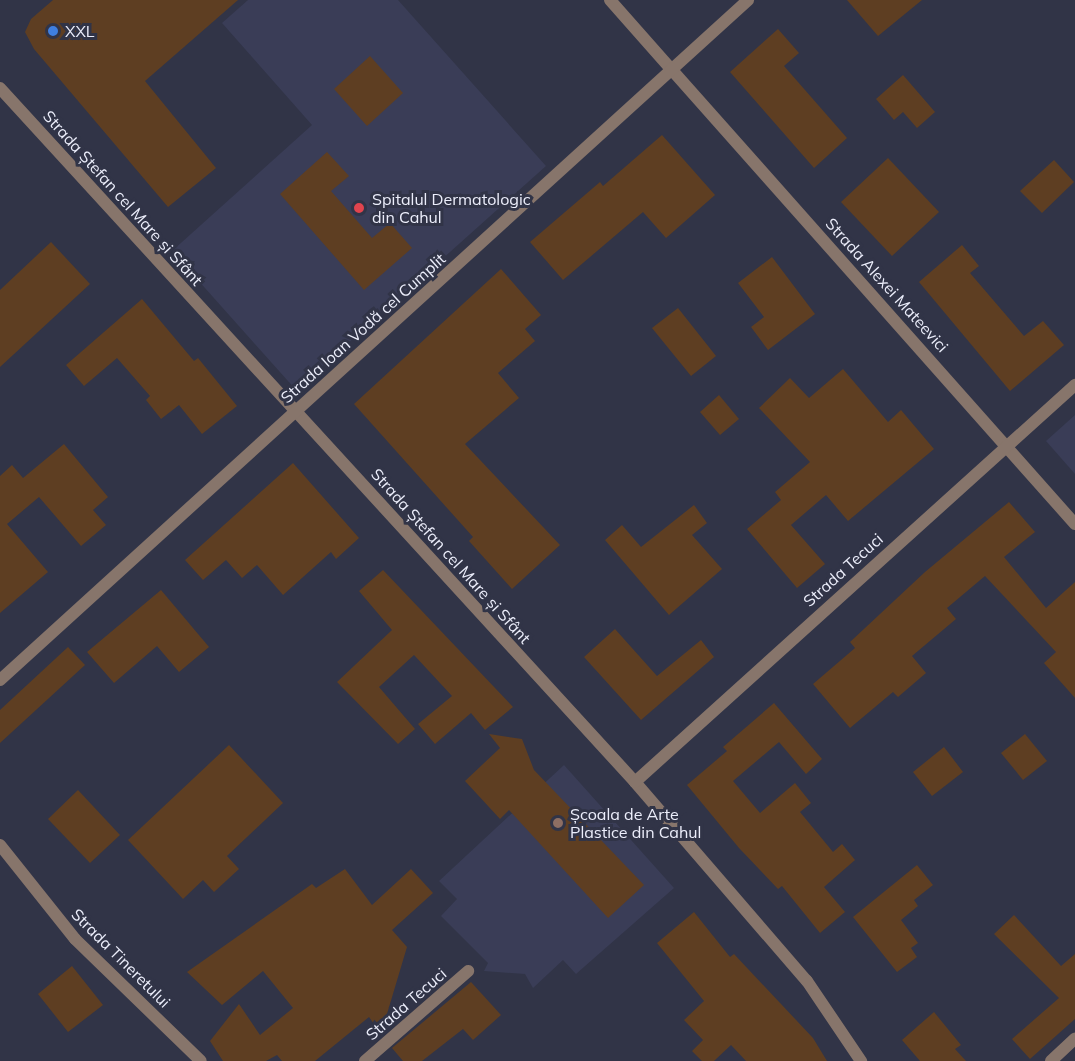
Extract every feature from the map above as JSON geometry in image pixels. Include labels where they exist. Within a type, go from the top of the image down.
[{"type":"street","name":"Strada Alexei Mateevici","points":[[610,0],[1075,524]]},
{"type":"street","name":"Strada Ioan Vodă cel Cumplit","points":[[0,680],[748,0]]},
{"type":"street","name":"Strada Ștefan cel Mare și Sfânt","points":[[0,87],[635,782],[807,981],[861,1061]]},
{"type":"street","name":"Strada Tecuci","points":[[635,782],[1005,445],[1075,385]]},
{"type":"street","name":"Strada Tineretului","points":[[0,845],[75,939],[201,1061]]},
{"type":"street","name":"Strada Tecuci","points":[[365,1061],[468,971]]},
{"type":"street","points":[[1051,1061],[1075,1039]]},
{"type":"shaded area","name":"Spitalul Dermatologic din Cahul","points":[[248,0],[398,0],[546,166],[296,390],[172,251],[312,125],[222,23]]},
{"type":"shaded area","points":[[1075,415],[1075,474],[1046,441]]},
{"type":"shaded area","name":"Școala de Arte Plastice din Cahul","points":[[564,765],[674,888],[576,974],[563,960],[533,988],[525,974],[484,971],[488,963],[441,916],[457,899],[439,881]]},
{"type":"building","points":[[53,0],[238,0],[145,81],[216,168],[168,207],[34,49],[25,32],[31,19]]},
{"type":"building","points":[[847,0],[922,0],[878,36]]},
{"type":"building","points":[[778,29],[799,53],[784,66],[847,138],[814,168],[730,72]]},
{"type":"building","points":[[370,56],[403,93],[367,126],[334,89]]},
{"type":"building","points":[[903,75],[935,112],[917,128],[903,112],[894,120],[876,99]]},
{"type":"building","points":[[662,135],[715,195],[666,238],[643,212],[563,280],[530,242],[600,182],[603,186]]},
{"type":"building","points":[[327,152],[349,176],[331,191],[372,238],[390,223],[412,248],[364,290],[280,194]]},
{"type":"building","points":[[888,158],[939,212],[892,256],[841,202]]},
{"type":"building","points":[[1054,160],[1074,182],[1042,213],[1020,191]]},
{"type":"building","points":[[51,242],[90,284],[0,367],[0,290]]},
{"type":"building","points":[[962,245],[979,266],[970,273],[1024,336],[1043,321],[1064,345],[1010,391],[919,282]]},
{"type":"building","points":[[772,257],[815,314],[768,350],[751,327],[764,317],[738,283]]},
{"type":"building","points":[[501,269],[541,315],[525,329],[535,341],[498,373],[519,398],[465,444],[560,545],[512,589],[469,541],[473,537],[354,404]]},
{"type":"building","points":[[142,299],[194,361],[198,358],[237,406],[202,434],[179,405],[161,419],[146,400],[150,396],[117,358],[84,386],[66,365]]},
{"type":"building","points":[[678,308],[716,356],[691,376],[652,328]]},
{"type":"building","points":[[843,369],[888,422],[901,410],[934,449],[848,521],[826,495],[791,525],[825,564],[797,588],[747,529],[781,500],[775,492],[810,462],[759,408],[790,378],[809,398]]},
{"type":"building","points":[[719,395],[739,419],[720,435],[700,412]]},
{"type":"building","points":[[64,444],[108,497],[93,510],[106,525],[81,546],[39,497],[7,524],[48,572],[0,613],[0,476],[12,465],[23,478]]},
{"type":"building","points":[[293,463],[359,538],[336,559],[331,552],[283,595],[257,565],[242,578],[226,560],[203,580],[185,560]]},
{"type":"building","points":[[1009,502],[1035,532],[1004,557],[1046,608],[1075,582],[1075,698],[1044,663],[1056,652],[985,576],[947,608],[956,619],[912,656],[926,673],[898,697],[893,692],[850,728],[813,684],[855,648],[850,642],[925,572]]},
{"type":"building","points":[[694,505],[707,523],[692,535],[722,569],[669,615],[605,540],[622,525],[641,547]]},
{"type":"building","points":[[383,570],[513,707],[485,730],[471,713],[435,744],[418,724],[452,696],[414,655],[379,687],[415,729],[398,744],[337,682],[392,630],[359,591]]},
{"type":"building","points":[[161,590],[209,647],[179,672],[157,646],[114,683],[87,652]]},
{"type":"building","points":[[615,629],[657,676],[701,640],[714,657],[641,720],[584,657]]},
{"type":"building","points":[[68,647],[85,665],[0,743],[0,710]]},
{"type":"building","points":[[774,703],[822,759],[806,774],[779,742],[733,781],[760,813],[795,783],[811,803],[800,812],[833,852],[842,844],[855,860],[824,887],[845,912],[820,933],[782,886],[778,889],[739,848],[687,785],[727,751],[723,747]]},
{"type":"building","points":[[489,734],[522,739],[534,770],[644,885],[608,918],[509,810],[500,819],[465,781],[500,748]]},
{"type":"building","points":[[1025,734],[1047,761],[1023,780],[1001,753]]},
{"type":"building","points":[[229,745],[283,803],[227,856],[239,869],[214,892],[203,880],[183,899],[128,840]]},
{"type":"building","points":[[944,747],[963,772],[932,796],[913,772]]},
{"type":"building","points":[[78,790],[120,835],[90,863],[48,819]]},
{"type":"building","points":[[917,865],[933,885],[914,900],[918,906],[901,920],[918,943],[911,948],[917,957],[897,972],[853,917]]},
{"type":"building","points":[[345,869],[372,905],[411,869],[433,893],[392,930],[407,947],[381,1034],[369,1017],[315,1061],[282,1061],[277,1055],[266,1061],[223,1061],[210,1041],[239,1004],[260,1035],[293,1008],[263,971],[222,1005],[187,972],[312,884],[316,888]]},
{"type":"building","points":[[694,912],[730,957],[734,954],[813,1038],[827,1061],[746,1061],[731,1045],[714,1061],[702,1061],[692,1051],[703,1040],[684,1020],[704,1001],[657,943]]},
{"type":"building","points":[[1014,915],[1061,966],[1075,954],[1075,1019],[1030,1059],[1012,1039],[1059,998],[994,934]]},
{"type":"building","points":[[72,966],[103,1005],[68,1032],[38,994]]},
{"type":"building","points":[[471,982],[501,1015],[473,1040],[463,1029],[422,1061],[403,1061],[392,1048]]},
{"type":"building","points":[[934,1012],[961,1045],[955,1049],[966,1061],[920,1061],[902,1040]]},
{"type":"place","name":"XXL","points":[[53,31]]},
{"type":"place","name":"Spitalul Dermatologic din Cahul","points":[[359,208]]},
{"type":"place","name":"Școala de Arte Plastice din Cahul","points":[[558,823]]}]
